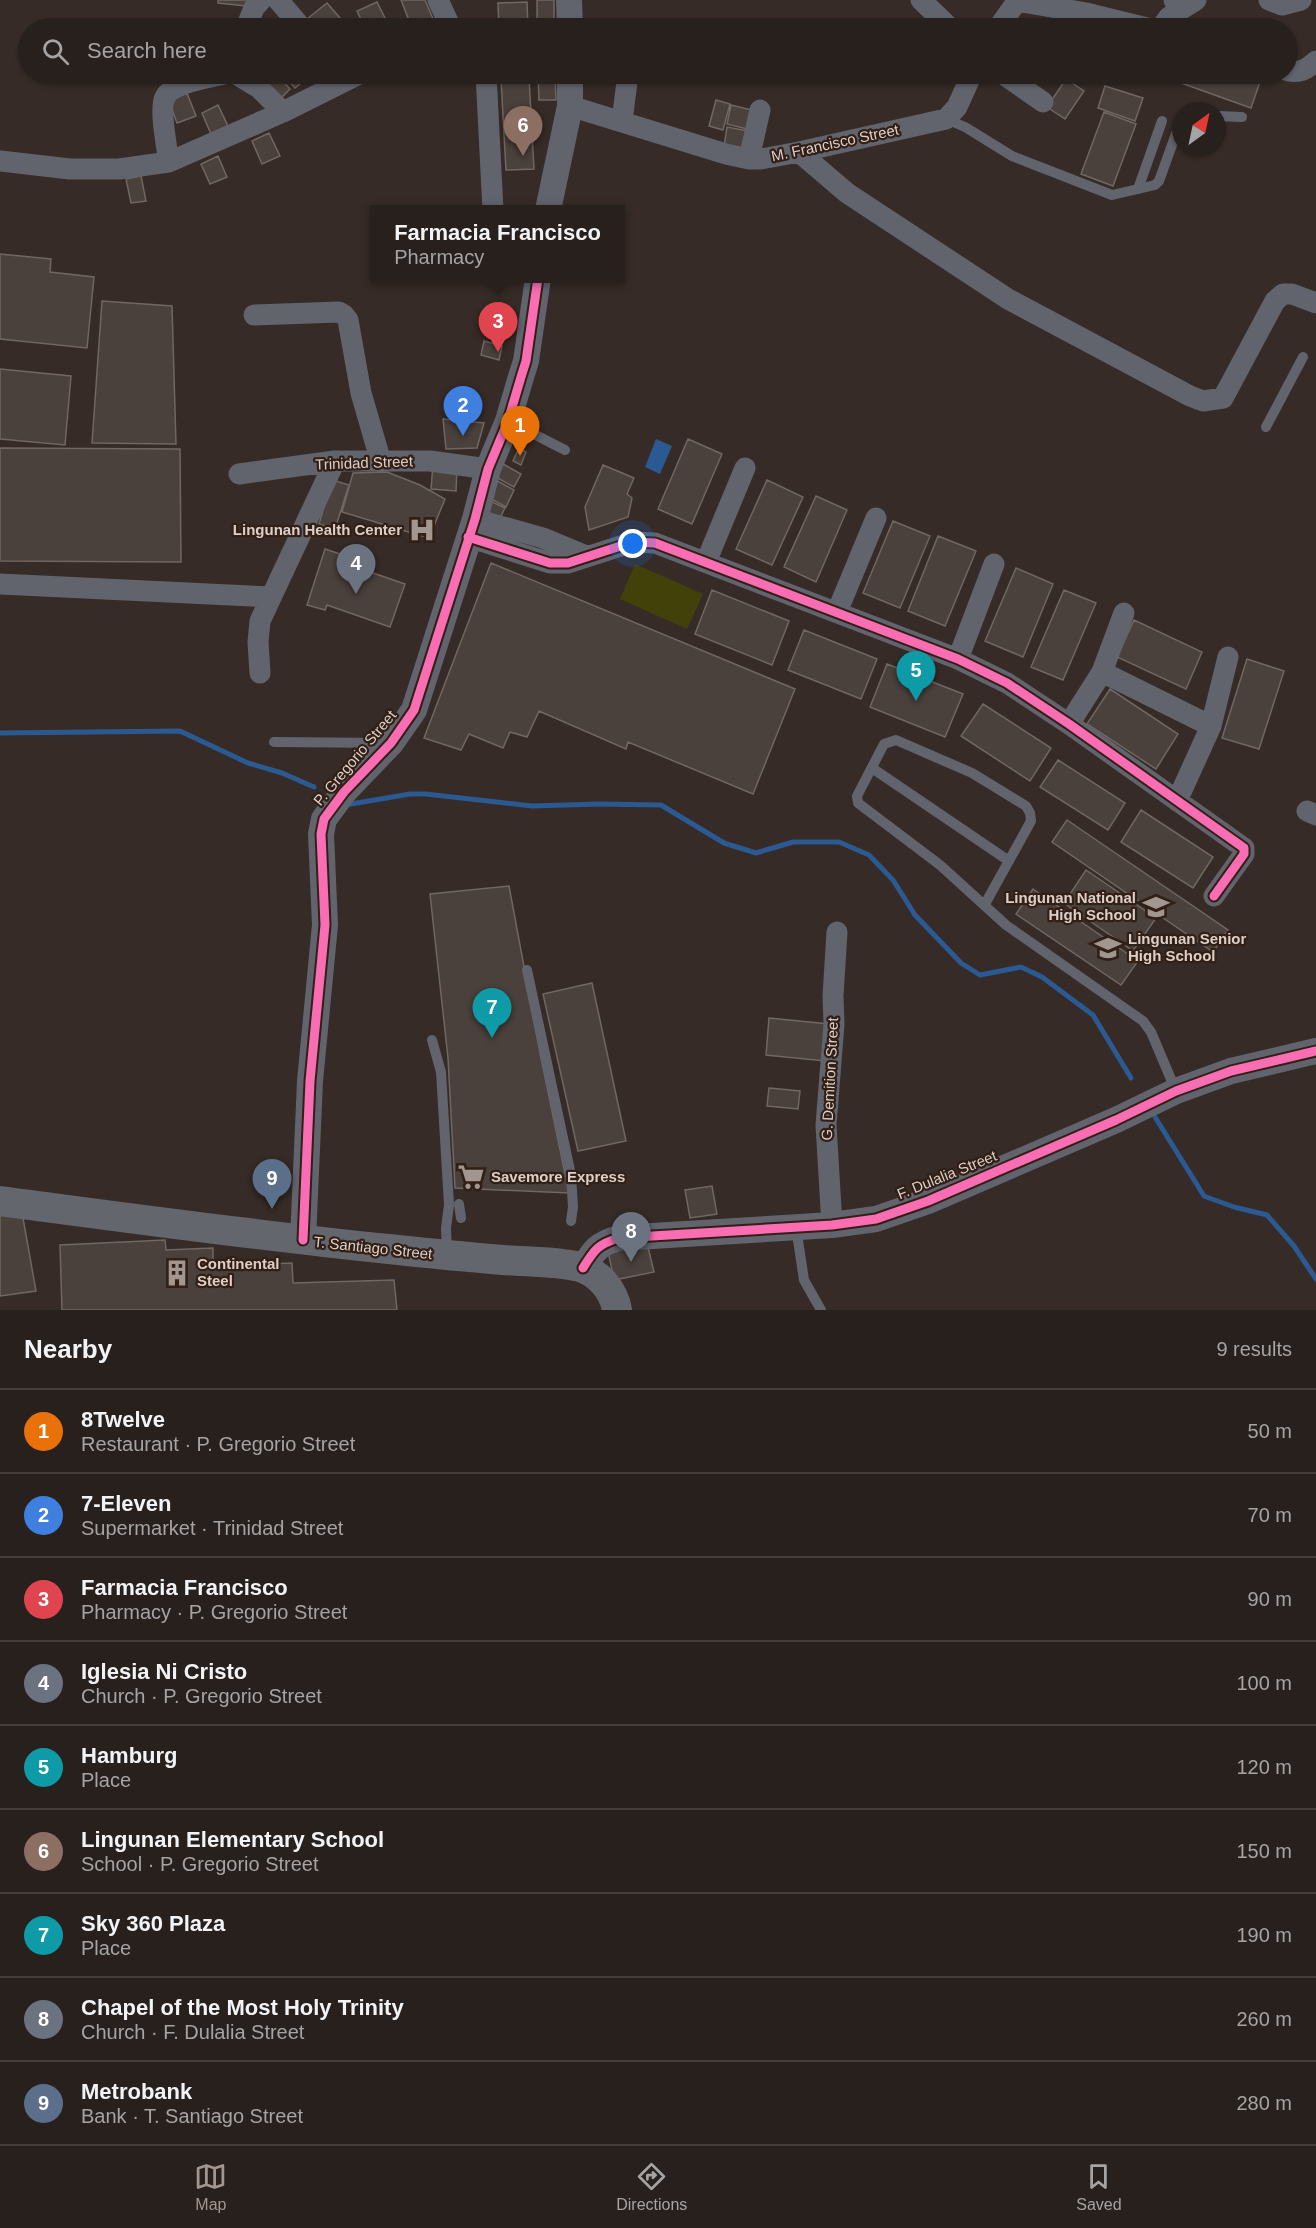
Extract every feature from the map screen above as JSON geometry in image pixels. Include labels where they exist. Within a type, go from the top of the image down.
[{"type":"main road","name":"T. Santiago Street","points":[[0,1201],[447,1256],[560,1263],[583,1268],[597,1277],[609,1290],[615,1300],[617,1310]]},
{"type":"street","points":[[250,18],[254,8],[261,0]]},
{"type":"street","points":[[278,0],[293,18]]},
{"type":"street","points":[[438,0],[446,18]]},
{"type":"street","points":[[569,0],[570,18]]},
{"type":"street","points":[[921,0],[940,18]]},
{"type":"street","points":[[1269,0],[1282,4],[1300,0]]},
{"type":"street","points":[[1005,18],[1017,1],[1106,18]]},
{"type":"street","points":[[1168,18],[1183,3]]},
{"type":"street","points":[[1298,72],[1308,69],[1316,62]]},
{"type":"street","points":[[169,162],[164,122],[164,99],[168,93],[185,84]]},
{"type":"street","points":[[254,84],[283,112]]},
{"type":"street","points":[[0,161],[70,169],[119,169],[169,162],[283,112],[327,84]]},
{"type":"street","points":[[487,84],[493,205]]},
{"type":"street","points":[[549,205],[570,106],[570,84]]},
{"type":"street","points":[[622,121],[627,84]]},
{"type":"street","points":[[946,119],[957,107],[967,84]]},
{"type":"street","points":[[1017,84],[1043,102]]},
{"type":"street","name":"M. Francisco Street","points":[[570,106],[749,159],[799,152],[946,119]]},
{"type":"street","points":[[749,159],[760,110]]},
{"type":"street","points":[[799,152],[847,193],[1008,299],[1203,401],[1223,398],[1275,301],[1283,294],[1292,294],[1316,303]]},
{"type":"street","name":"P. Gregorio Street","points":[[303,1240],[310,1081],[325,925],[321,834],[324,819],[344,792],[391,743],[414,711],[488,469],[508,421],[526,361],[537,283]]},
{"type":"street","points":[[254,315],[339,312],[344,315],[348,320],[361,393],[381,462]]},
{"type":"street","points":[[260,673],[258,642],[260,621],[335,461]]},
{"type":"street","name":"Trinidad Street","points":[[239,474],[335,461],[430,461],[488,469]]},
{"type":"street","points":[[706,562],[745,468]]},
{"type":"street","points":[[837,612],[876,519]]},
{"type":"street","points":[[471,528],[509,539],[543,538],[586,556],[633,542],[655,543],[958,659],[1007,683],[1244,848],[1244,854],[1215,896]]},
{"type":"street","points":[[958,659],[994,564]]},
{"type":"street","points":[[0,584],[271,597]]},
{"type":"street","points":[[1069,724],[1102,672],[1124,613]]},
{"type":"street","points":[[1177,801],[1211,726],[1228,657]]},
{"type":"street","points":[[1102,672],[1211,726]]},
{"type":"street","name":"G. Demition Street","points":[[832,1225],[826,1125],[834,1024],[833,996],[837,932]]},
{"type":"street","name":"F. Dulalia Street","points":[[583,1268],[594,1250],[605,1242],[619,1238],[832,1225],[876,1219],[928,1202],[1116,1120],[1176,1091],[1231,1071],[1316,1051]]},
{"type":"lane","points":[[1226,116],[1242,117]]},
{"type":"lane","points":[[946,119],[965,127],[1012,156],[1112,195],[1155,185],[1159,182],[1172,145]]},
{"type":"lane","points":[[1138,189],[1162,121]]},
{"type":"lane","points":[[1266,428],[1304,357]]},
{"type":"lane","points":[[508,421],[565,450]]},
{"type":"lane","points":[[985,904],[1031,821],[1026,806],[972,773],[896,740],[884,744],[857,796],[858,803],[940,865],[1006,925],[1143,1021],[1176,1091]]},
{"type":"lane","points":[[274,742],[391,743]]},
{"type":"lane","points":[[872,768],[1009,861]]},
{"type":"lane","points":[[527,970],[571,1175],[573,1207],[571,1221]]},
{"type":"lane","points":[[432,1041],[441,1072],[449,1205],[446,1228],[447,1256]]},
{"type":"lane","points":[[459,1204],[461,1218]]},
{"type":"lane","points":[[796,1227],[804,1280],[821,1310]]},
{"type":"shaded area","points":[[635,564],[703,594],[687,629],[620,599]]},
{"type":"water","points":[[656,439],[672,446],[660,474],[645,467]]},
{"type":"building","points":[[218,0],[247,0],[246,6],[218,3]]},
{"type":"building","points":[[401,0],[425,0],[433,18],[408,18]]},
{"type":"building","points":[[537,0],[554,0],[554,18],[537,18]]},
{"type":"building","points":[[377,2],[385,18],[360,18],[357,11]]},
{"type":"building","points":[[527,2],[528,18],[499,18],[498,3]]},
{"type":"building","points":[[327,3],[340,18],[308,18]]},
{"type":"building","points":[[263,84],[285,84],[290,89],[279,100]]},
{"type":"building","points":[[501,84],[529,84],[534,169],[506,170]]},
{"type":"building","points":[[538,84],[555,84],[556,100],[539,100]]},
{"type":"building","points":[[1063,84],[1074,84],[1084,91],[1065,119],[1047,107]]},
{"type":"building","points":[[1184,84],[1259,84],[1251,108]]},
{"type":"building","points":[[1105,86],[1143,98],[1135,121],[1098,108]]},
{"type":"building","points":[[187,93],[196,116],[177,123],[171,107],[176,98]]},
{"type":"building","points":[[716,100],[730,104],[723,130],[709,126]]},
{"type":"building","points":[[218,105],[228,126],[211,134],[202,113]]},
{"type":"building","points":[[731,105],[756,111],[751,130],[727,124]]},
{"type":"building","points":[[1104,112],[1136,124],[1113,186],[1081,174]]},
{"type":"building","points":[[727,127],[748,131],[744,150],[724,147]]},
{"type":"building","points":[[269,133],[280,156],[262,164],[252,141]]},
{"type":"building","points":[[218,156],[227,177],[210,184],[201,164]]},
{"type":"building","points":[[141,176],[146,201],[131,203],[126,179]]},
{"type":"building","points":[[0,254],[51,259],[50,272],[94,277],[87,348],[0,339]]},
{"type":"building","points":[[102,301],[172,306],[176,444],[92,443]]},
{"type":"building","points":[[484,341],[502,346],[499,360],[481,355]]},
{"type":"building","points":[[0,369],[71,376],[65,445],[0,439]]},
{"type":"building","points":[[443,419],[484,423],[477,448],[446,449]]},
{"type":"building","points":[[688,439],[722,454],[692,524],[658,509]]},
{"type":"building","points":[[0,448],[180,449],[181,562],[0,561]]},
{"type":"building","points":[[519,448],[526,452],[521,465],[513,461]]},
{"type":"building","points":[[503,464],[521,474],[514,487],[496,477]]},
{"type":"building","points":[[433,465],[457,467],[456,491],[431,489]]},
{"type":"building","points":[[603,465],[634,478],[627,494],[632,498],[628,517],[589,530],[585,507]]},
{"type":"building","points":[[387,472],[420,485],[445,499],[429,538],[342,512],[353,473]]},
{"type":"building","points":[[492,478],[514,490],[506,507],[484,495]]},
{"type":"building","points":[[332,480],[349,485],[335,529],[319,524]]},
{"type":"building","points":[[767,480],[803,497],[772,565],[736,549]]},
{"type":"building","points":[[816,496],[847,510],[816,582],[784,567]]},
{"type":"building","points":[[488,500],[505,508],[500,518],[483,510]]},
{"type":"building","points":[[893,521],[930,536],[900,608],[863,593]]},
{"type":"building","points":[[938,536],[976,551],[945,626],[908,611]]},
{"type":"building","points":[[325,549],[343,555],[341,562],[405,584],[390,627],[327,605],[325,610],[307,605]]},
{"type":"building","points":[[491,563],[795,689],[753,794],[628,742],[626,749],[539,711],[527,737],[510,732],[503,748],[469,734],[461,750],[424,738]]},
{"type":"building","points":[[1016,568],[1053,584],[1023,657],[985,641]]},
{"type":"building","points":[[712,590],[789,621],[772,665],[695,634]]},
{"type":"building","points":[[1064,590],[1096,603],[1063,680],[1031,667]]},
{"type":"building","points":[[1134,620],[1202,652],[1186,689],[1117,657]]},
{"type":"building","points":[[804,630],[877,659],[861,699],[788,670]]},
{"type":"building","points":[[1247,659],[1284,671],[1259,749],[1222,738]]},
{"type":"building","points":[[887,664],[963,694],[945,737],[870,707]]},
{"type":"building","points":[[1110,689],[1178,734],[1156,769],[1087,724]]},
{"type":"building","points":[[983,704],[1051,748],[1030,781],[961,736]]},
{"type":"building","points":[[1058,760],[1125,803],[1108,830],[1040,787]]},
{"type":"building","points":[[1141,810],[1213,857],[1193,888],[1121,842]]},
{"type":"building","points":[[1067,820],[1228,930],[1213,952],[1052,842]]},
{"type":"building","points":[[1086,870],[1156,918],[1133,951],[1064,903]]},
{"type":"building","points":[[509,886],[569,1193],[455,1188],[448,1058],[430,894]]},
{"type":"building","points":[[1033,889],[1138,961],[1121,985],[1016,914]]},
{"type":"building","points":[[592,983],[626,1141],[578,1151],[543,994]]},
{"type":"building","points":[[769,1018],[829,1024],[825,1061],[766,1055]]},
{"type":"building","points":[[769,1088],[800,1091],[798,1109],[767,1106]]},
{"type":"building","points":[[712,1186],[717,1214],[690,1218],[685,1190]]},
{"type":"building","points":[[0,1214],[23,1218],[36,1291],[0,1296]]},
{"type":"building","name":"Continental Steel","points":[[165,1240],[166,1250],[213,1248],[213,1266],[292,1263],[293,1283],[394,1280],[397,1310],[62,1310],[60,1245]]},
{"type":"building","points":[[647,1243],[654,1272],[614,1280],[608,1251]]},
{"type":"waterway","points":[[0,733],[180,731],[248,763],[282,773],[314,787]]},
{"type":"waterway","points":[[345,805],[410,794],[532,806],[661,805],[724,843],[756,853],[793,842],[839,842],[869,855],[893,880],[915,915],[961,963],[980,975],[1021,967],[1042,977],[1093,1015],[1131,1078]]},
{"type":"waterway","points":[[1155,1117],[1204,1196],[1234,1207],[1267,1215],[1294,1246],[1316,1279]]},
{"type":"cycle path","points":[[303,1240],[310,1081],[325,925],[321,834],[324,819],[344,792],[391,743],[414,710],[475,519],[488,469],[508,421],[526,361],[537,283]]},
{"type":"cycle path","points":[[468,537],[550,563],[568,563],[633,542],[655,543],[958,659],[1007,683],[1244,848],[1244,854],[1214,896]]},
{"type":"cycle path","points":[[583,1268],[597,1248],[619,1238],[832,1225],[876,1219],[928,1201],[1116,1120],[1176,1091],[1231,1071],[1316,1051]]},
{"type":"place","name":"Lingunan Elementary School","points":[[523,156]]},
{"type":"place","name":"Farmacia Francisco","points":[[498,352]]},
{"type":"place","name":"7-Eleven","points":[[463,436]]},
{"type":"place","name":"8Twelve","points":[[520,456]]},
{"type":"place","name":"Lingunan Health Center","points":[[422,530]]},
{"type":"place","name":"Iglesia Ni Cristo","points":[[356,594]]},
{"type":"place","name":"Hamburg","points":[[916,701]]},
{"type":"place","name":"Lingunan National High School","points":[[1156,907]]},
{"type":"place","name":"Lingunan Senior High School","points":[[1108,948]]},
{"type":"place","name":"Sky 360 Plaza","points":[[492,1038]]},
{"type":"place","name":"Savemore Express","points":[[471,1177]]},
{"type":"place","name":"Metrobank","points":[[272,1209]]},
{"type":"place","name":"Chapel of the Most Holy Trinity","points":[[631,1262]]},
{"type":"place","name":"Continental Steel","points":[[177,1273]]}]
